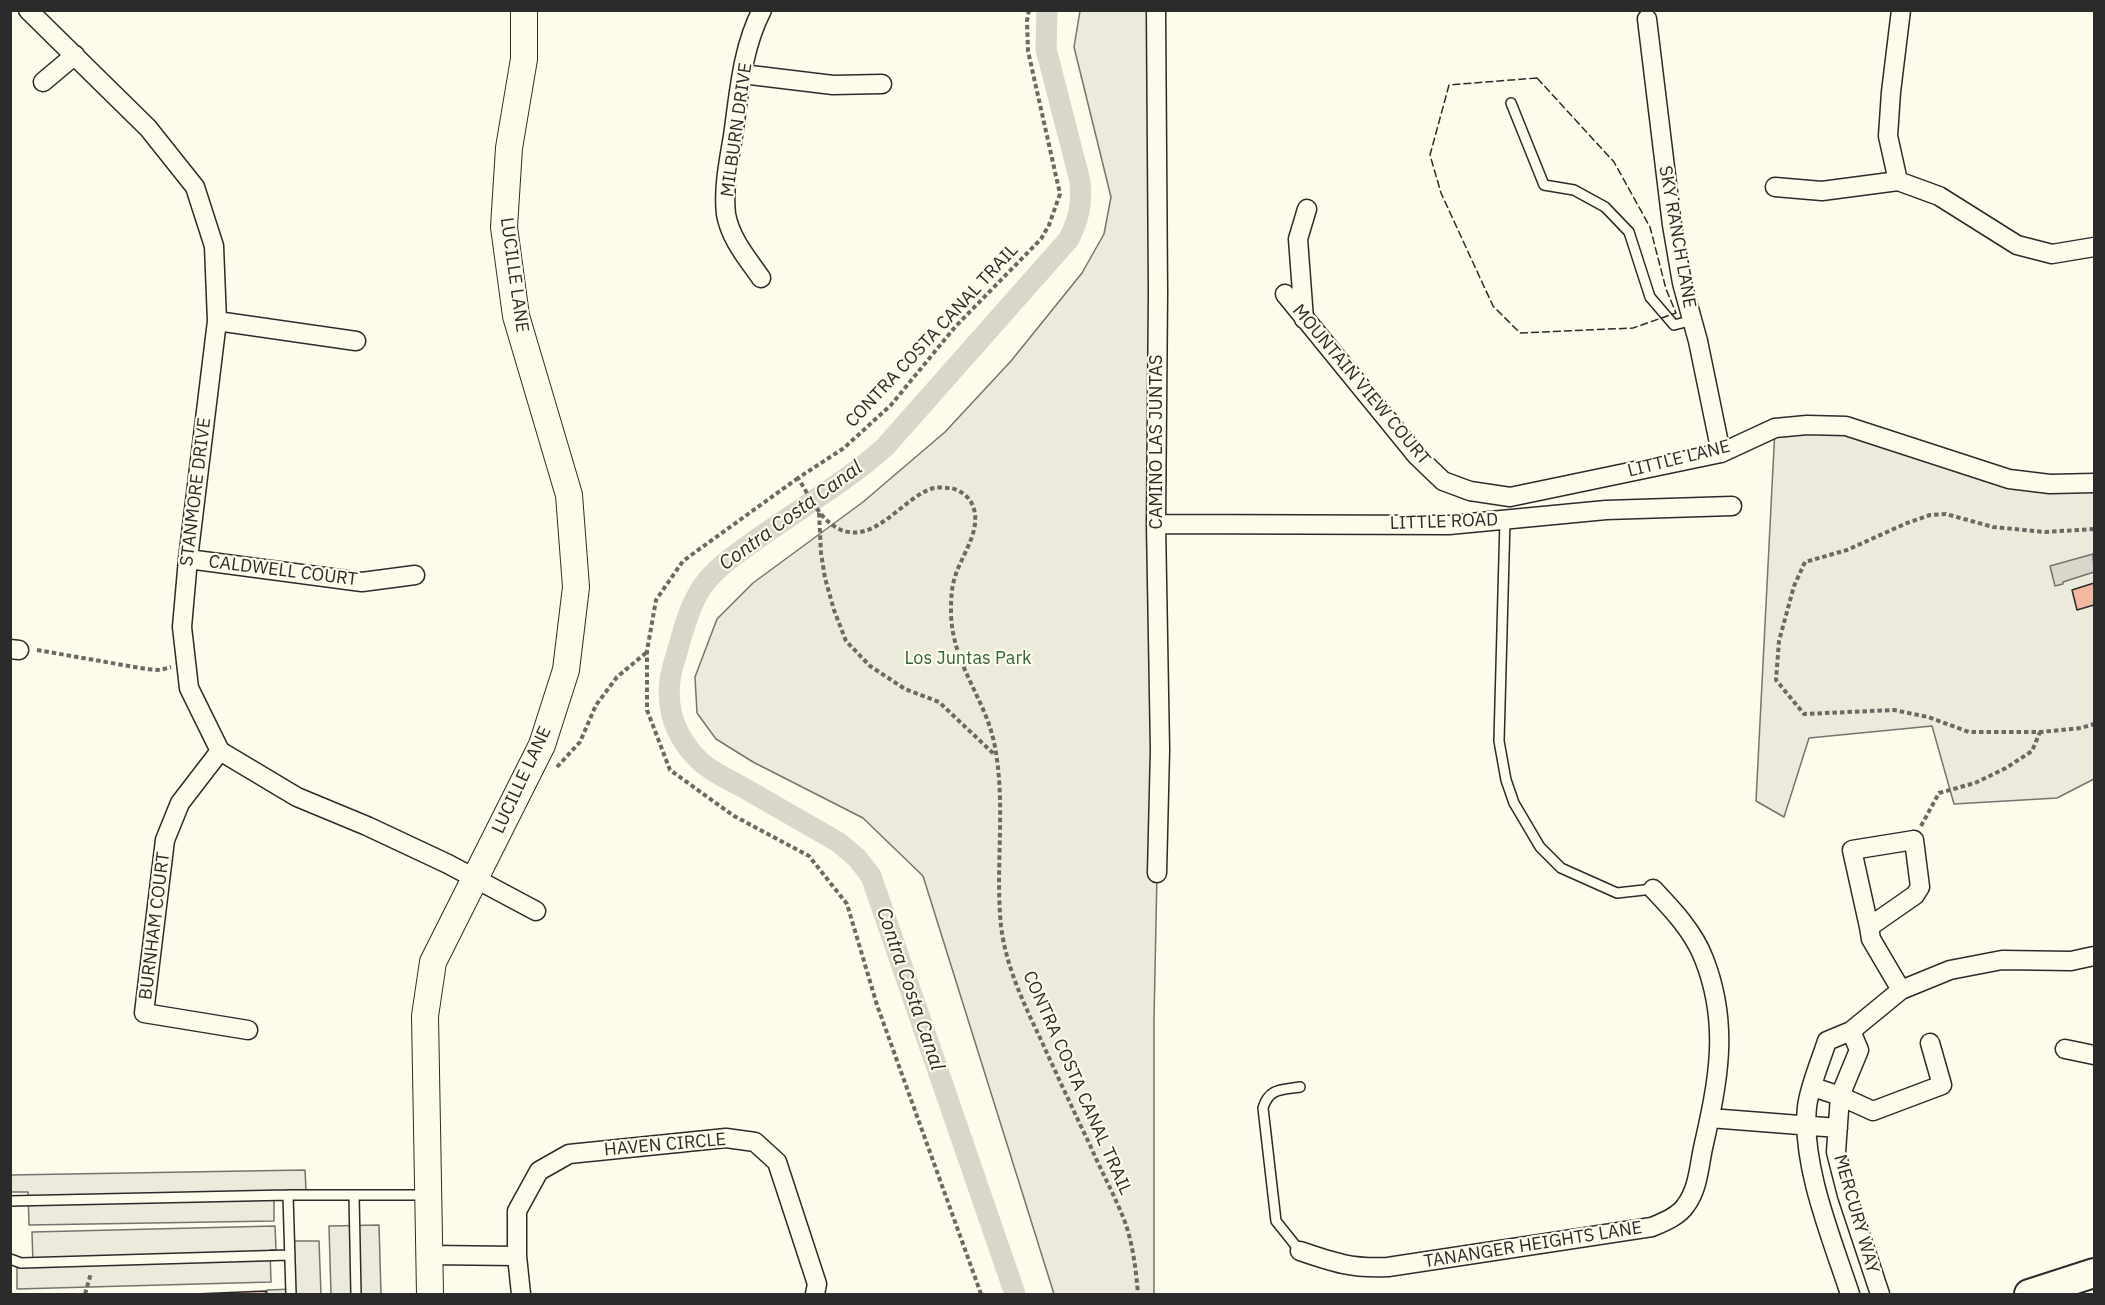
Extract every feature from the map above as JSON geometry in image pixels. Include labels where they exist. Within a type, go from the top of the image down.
[{"type":"main road","points":[[2029,1294],[2094,1274]]},
{"type":"street","name":"STANMORE DRIVE","points":[[28,10],[148,128],[195,187],[214,246],[217,321],[182,627],[189,688],[220,751]]},
{"type":"street","name":"LUCILLE LANE","points":[[430,1294],[424,1016],[433,962],[542,745],[566,670],[576,587],[568,495],[516,316],[504,226],[509,148],[524,59],[524,10]]},
{"type":"street","name":"MILBURN DRIVE","points":[[761,278],[738,246],[726,214],[727,176],[742,74],[754,26],[762,10]]},
{"type":"street","name":"CAMINO LAS JUNTAS","points":[[1156,10],[1158,293],[1156,524],[1160,750],[1157,873]]},
{"type":"street","points":[[1898,181],[1888,136],[1901,10]]},
{"type":"street","name":"SKY RANCH LANE","points":[[1647,19],[1672,225],[1682,283],[1721,453]]},
{"type":"street","points":[[43,82],[75,55]]},
{"type":"street","points":[[742,74],[833,85],[882,84]]},
{"type":"street","points":[[1775,187],[1822,191],[1898,181],[1939,196],[2017,245],[2052,254],[2094,247]]},
{"type":"street","points":[[1304,319],[1298,239],[1307,209]]},
{"type":"street","name":"MOUNTAIN VIEW COURT","points":[[1285,294],[1417,456],[1443,481],[1470,491]]},
{"type":"street","points":[[217,321],[356,341]]},
{"type":"street","name":"LITTLE LANE","points":[[1470,491],[1510,497],[1721,453],[1775,428],[1807,425],[1846,426],[2009,479],[2050,484],[2094,483]]},
{"type":"street","name":"LITTLE ROAD","points":[[1156,524],[1449,525],[1606,510],[1732,506]]},
{"type":"street","name":"CALDWELL COURT","points":[[188,559],[363,582],[414,575]]},
{"type":"street","points":[[220,751],[297,797],[367,826],[448,864],[536,911]]},
{"type":"street","name":"BURNHAM COURT","points":[[220,751],[180,803],[165,840],[144,1013],[248,1030]]},
{"type":"street","points":[[1869,927],[1915,895],[1920,887],[1914,840],[1852,850],[1871,939],[1901,990]]},
{"type":"street","name":"TANANGER HEIGHTS LANE","points":[[1300,1251],[1341,1265],[1368,1268],[1388,1267],[1652,1227],[1671,1218],[1686,1207],[1695,1189],[1710,1118],[1721,1046],[1719,1007],[1704,957],[1681,919],[1653,889]]},
{"type":"street","name":"MERCURY WAY","points":[[1850,1294],[1822,1208],[1809,1158],[1807,1107],[1827,1041],[1851,1030],[1901,990],[1950,970],[2002,960],[2071,961],[2094,956]]},
{"type":"street","name":"MERCURY WAY","points":[[1851,1030],[1859,1050],[1840,1096],[1836,1152],[1847,1196],[1880,1294]]},
{"type":"street","points":[[1813,1087],[1873,1111],[1942,1086],[1930,1043]]},
{"type":"street","points":[[2065,1049],[2094,1055]]},
{"type":"street","points":[[1710,1118],[1838,1128]]},
{"type":"street","name":"HAVEN CIRCLE","points":[[521,1294],[517,1256],[517,1211],[539,1171],[569,1154],[726,1138],[755,1142],[777,1162],[817,1284],[815,1294]]},
{"type":"street","points":[[429,1255],[517,1256]]},
{"type":"lane","points":[[1511,103],[1544,185],[1574,190],[1605,207],[1629,232],[1650,297],[1674,325],[1692,320]]},
{"type":"lane","points":[[1505,520],[1499,741],[1506,780],[1514,803],[1540,847],[1561,868],[1617,893],[1653,889]]},
{"type":"lane","points":[[1300,1088],[1274,1091],[1266,1098],[1263,1108],[1276,1221],[1300,1251]]},
{"type":"lane","points":[[10,1201],[288,1195],[428,1195]]},
{"type":"lane","points":[[288,1195],[291,1294]]},
{"type":"lane","points":[[354,1195],[356,1294]]},
{"type":"lane","points":[[10,1259],[21,1263],[290,1255]]},
{"type":"path","name":"CONTRA COSTA CANAL TRAIL","points":[[1029,10],[1028,51],[1060,194],[1049,225],[1041,239],[955,327],[891,405],[844,448],[798,478],[818,511],[837,528],[857,532],[870,529],[923,493],[935,488],[956,489],[970,501],[973,509],[974,529],[955,575],[951,595],[952,634],[965,674],[990,724],[996,755],[999,778],[999,885],[1002,928],[1018,992],[1125,1222],[1138,1294]]},
{"type":"path","points":[[798,478],[683,561],[656,600],[647,651],[647,710],[670,770],[734,816],[809,856],[847,904],[878,1005],[981,1294]]},
{"type":"path","points":[[818,511],[820,553],[825,578],[846,641],[870,666],[905,689],[939,702],[996,755]]},
{"type":"path","points":[[2094,529],[2045,532],[1993,526],[1946,513],[1930,515],[1847,550],[1805,562],[1794,586],[1779,641],[1776,680],[1804,714],[1894,710],[1928,717],[1969,732],[2040,732],[2081,728],[2094,724]]},
{"type":"path","points":[[15,650],[43,650],[146,669],[160,670],[186,663]]},
{"type":"path","points":[[552,773],[580,742],[596,705],[617,678],[647,651]]},
{"type":"path","points":[[1914,840],[1939,793],[1975,783],[2006,768],[2032,751],[2040,732]]},
{"type":"path","points":[[85,1294],[94,1261]]},
{"type":"green space","name":"Los Juntas Park","points":[[1080,11],[1156,11],[1157,873],[1154,1020],[1154,1294],[1054,1294],[923,876],[863,818],[753,762],[716,739],[697,713],[695,677],[717,619],[753,583],[863,502],[945,432],[1011,361],[1082,273],[1104,234],[1111,197],[1074,47]]},
{"type":"green space","points":[[1807,425],[1975,469],[2094,483],[2094,779],[2057,798],[1954,804],[1932,726],[1809,738],[1784,817],[1756,801],[1775,428]]},
{"type":"shaded area","points":[[2093,554],[2094,572],[2055,586],[2050,566]]},
{"type":"shaded area","points":[[305,1170],[306,1190],[274,1191],[274,1221],[29,1225],[28,1192],[11,1192],[10,1175]]},
{"type":"shaded area","points":[[379,1225],[381,1294],[331,1294],[329,1226]]},
{"type":"shaded area","points":[[275,1226],[276,1250],[270,1250],[271,1282],[17,1289],[17,1265],[33,1265],[32,1232]]},
{"type":"shaded area","points":[[292,1241],[319,1241],[321,1294],[267,1294],[267,1290],[294,1289]]},
{"type":"building","points":[[2094,583],[2094,605],[2077,610],[2072,590]]},
{"type":"building","points":[[266,1291],[266,1294],[194,1294]]},
{"type":"waterway","name":"Contra Costa Canal","points":[[1015,1294],[871,876],[857,858],[838,842],[716,773],[701,762],[682,740],[676,727],[672,715],[669,688],[671,673],[689,613],[708,579],[736,554],[840,483],[885,447],[1069,239],[1079,211],[1080,181],[1046,49],[1047,10]]},
{"type":"fence","points":[[1537,78],[1614,162],[1650,227],[1666,289],[1676,313],[1633,328],[1520,333],[1493,306],[1441,193],[1430,155],[1449,85],[1537,78]]}]
